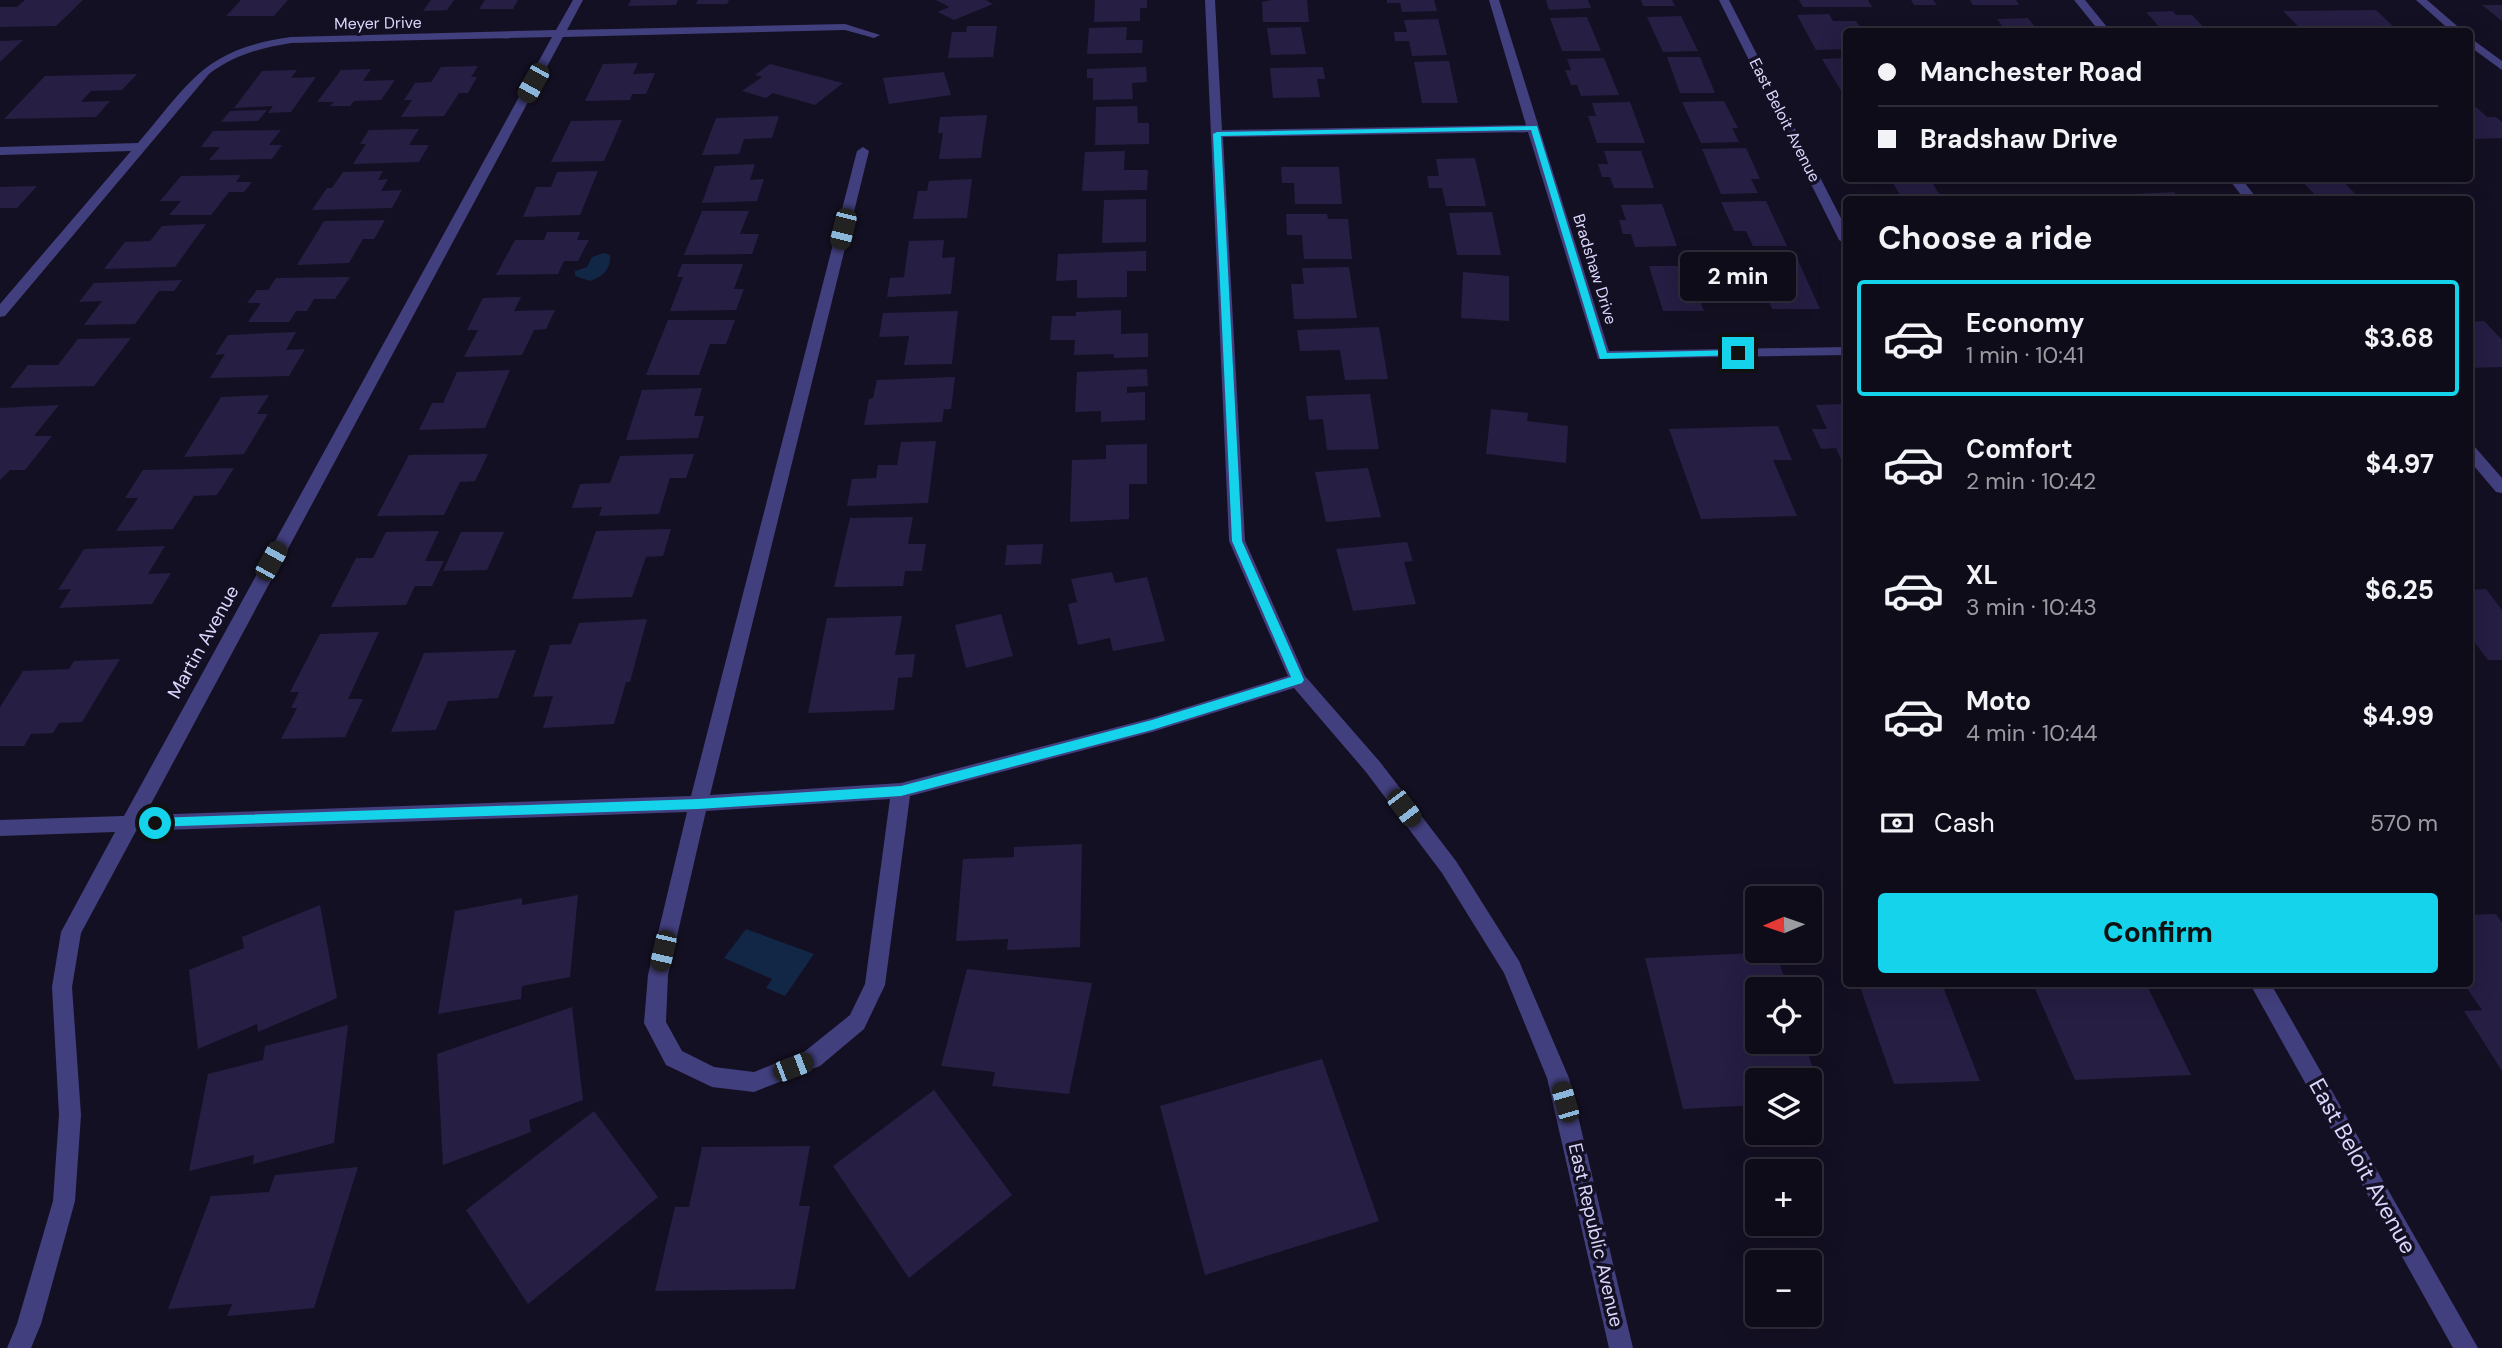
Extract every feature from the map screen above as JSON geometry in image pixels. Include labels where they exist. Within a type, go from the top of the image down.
[{"type":"street","name":"Martin Avenue","points":[[19,1348],[29,1324],[64,1201],[70,1115],[62,987],[71,932],[127,824],[578,0]]},
{"type":"street","name":"East Republic Avenue","points":[[1210,0],[1237,541],[1298,680],[1373,767],[1449,867],[1512,968],[1558,1078],[1572,1125],[1621,1348]]},
{"type":"street","name":"Bradshaw Drive","points":[[1494,0],[1603,356],[1843,351]]},
{"type":"street","name":"East Beloit Avenue","points":[[1724,0],[1843,234]]},
{"type":"street","points":[[2079,0],[2103,28]]},
{"type":"street","points":[[2421,0],[2454,28]]},
{"type":"street","name":"Meyer Drive","points":[[0,313],[205,72],[218,61],[244,49],[291,40],[845,27],[874,35]]},
{"type":"street","points":[[2473,43],[2502,67]]},
{"type":"street","points":[[1217,134],[1535,128]]},
{"type":"street","points":[[0,151],[140,147]]},
{"type":"street","points":[[863,151],[698,804],[658,975],[655,1023],[674,1058],[712,1077],[754,1082],[812,1059],[857,1023],[875,985],[901,791]]},
{"type":"street","points":[[2237,182],[2249,196]]},
{"type":"street","points":[[2473,455],[2502,488]]},
{"type":"street","points":[[0,828],[698,804],[901,791],[1152,725],[1298,680]]},
{"type":"street","name":"East Beloit Avenue","points":[[2262,987],[2466,1348]]},
{"type":"water","points":[[604,253],[610,255],[610,260],[602,275],[590,281],[575,276],[575,271],[587,267],[592,257]]},
{"type":"water","points":[[746,929],[814,954],[785,996],[766,988],[772,979],[724,958]]},
{"type":"building","points":[[25,0],[83,0],[56,26],[0,27],[0,7],[17,7]]},
{"type":"building","points":[[241,0],[288,0],[274,16],[226,16]]},
{"type":"building","points":[[431,0],[454,0],[447,10],[423,11]]},
{"type":"building","points":[[485,0],[518,0],[513,9],[479,9]]},
{"type":"building","points":[[631,0],[678,0],[676,5],[628,6]]},
{"type":"building","points":[[698,0],[729,0],[727,4],[696,4]]},
{"type":"building","points":[[936,0],[986,0],[993,4],[954,20],[938,12],[949,7]]},
{"type":"building","points":[[1095,0],[1147,0],[1147,8],[1140,8],[1140,21],[1094,22]]},
{"type":"building","points":[[1307,0],[1309,22],[1263,22],[1262,2]]},
{"type":"building","points":[[1387,0],[1434,0],[1437,11],[1402,12],[1400,3],[1387,3]]},
{"type":"building","points":[[1546,0],[1588,0],[1591,8],[1549,10]]},
{"type":"building","points":[[1641,0],[1672,0],[1675,6],[1643,6]]},
{"type":"building","points":[[1799,0],[1868,0],[1872,7],[1803,7]]},
{"type":"building","points":[[1911,0],[1933,0],[1937,5],[1914,5]]},
{"type":"building","points":[[1970,0],[2016,0],[2019,5],[1973,5]]},
{"type":"building","points":[[2482,5],[2502,5],[2502,21]]},
{"type":"building","points":[[2376,10],[2395,28],[2300,28],[2283,11]]},
{"type":"building","points":[[2173,11],[2176,15],[2192,15],[2204,28],[2160,28],[2146,12]]},
{"type":"building","points":[[1829,14],[1833,21],[1856,21],[1860,28],[1843,28],[1843,49],[1816,50],[1797,15]]},
{"type":"building","points":[[1681,16],[1698,51],[1663,52],[1647,17]]},
{"type":"building","points":[[1587,17],[1601,51],[1562,51],[1550,18]]},
{"type":"building","points":[[2028,18],[2036,28],[2004,28],[1997,19]]},
{"type":"building","points":[[1438,19],[1447,55],[1412,56],[1409,41],[1395,41],[1394,32],[1407,32],[1404,20]]},
{"type":"building","points":[[967,26],[997,26],[993,57],[948,58],[952,32],[966,32]]},
{"type":"building","points":[[1127,27],[1126,40],[1143,40],[1142,53],[1087,54],[1089,28]]},
{"type":"building","points":[[1301,27],[1306,54],[1271,55],[1267,28]]},
{"type":"building","points":[[23,40],[0,62],[0,41]]},
{"type":"building","points":[[1667,57],[1700,57],[1715,93],[1680,93]]},
{"type":"building","points":[[1604,58],[1619,95],[1581,96],[1577,85],[1571,85],[1565,70],[1571,70],[1567,59]]},
{"type":"building","points":[[1843,58],[1843,94],[1822,59]]},
{"type":"building","points":[[1449,61],[1458,103],[1422,103],[1414,62]]},
{"type":"building","points":[[638,63],[633,74],[655,73],[646,94],[632,94],[630,100],[585,101],[603,64]]},
{"type":"building","points":[[770,64],[843,83],[815,105],[773,93],[766,98],[742,91],[762,77],[755,75]]},
{"type":"building","points":[[478,66],[471,77],[477,77],[468,93],[459,93],[444,116],[401,117],[412,100],[404,100],[415,83],[431,82],[441,67]]},
{"type":"building","points":[[1146,67],[1147,82],[1132,83],[1133,99],[1093,100],[1093,78],[1087,78],[1087,69]]},
{"type":"building","points":[[1323,67],[1325,79],[1317,79],[1320,97],[1273,98],[1270,68]]},
{"type":"building","points":[[371,69],[363,81],[395,80],[381,100],[354,101],[350,106],[330,106],[334,102],[317,102],[341,70]]},
{"type":"building","points":[[297,70],[291,78],[316,77],[291,112],[268,113],[273,106],[234,108],[262,71]]},
{"type":"building","points":[[944,72],[951,95],[889,104],[883,78]]},
{"type":"building","points":[[137,74],[122,90],[91,91],[81,102],[110,101],[96,117],[4,119],[45,76]]},
{"type":"building","points":[[1724,101],[1738,128],[1732,128],[1739,142],[1701,143],[1682,102]]},
{"type":"building","points":[[1630,102],[1645,143],[1597,143],[1588,116],[1596,116],[1592,103]]},
{"type":"building","points":[[1137,106],[1138,123],[1149,123],[1149,144],[1095,145],[1096,107]]},
{"type":"building","points":[[2473,107],[2487,117],[2496,117],[2502,122],[2502,138],[2473,139]]},
{"type":"building","points":[[267,110],[258,121],[221,122],[230,111]]},
{"type":"building","points":[[987,115],[981,158],[939,159],[943,133],[938,133],[940,117]]},
{"type":"building","points":[[779,116],[772,138],[744,139],[739,154],[702,155],[716,118]]},
{"type":"building","points":[[622,120],[604,161],[551,162],[571,121]]},
{"type":"building","points":[[419,129],[409,145],[429,145],[419,162],[353,164],[366,144],[360,144],[369,130]]},
{"type":"building","points":[[281,130],[269,145],[282,145],[272,159],[209,160],[220,147],[201,147],[213,131]]},
{"type":"building","points":[[1746,148],[1760,179],[1751,179],[1758,193],[1721,194],[1702,149]]},
{"type":"building","points":[[1125,151],[1124,170],[1148,170],[1147,190],[1082,191],[1085,152]]},
{"type":"building","points":[[1604,151],[1641,151],[1654,188],[1614,188],[1610,177],[1602,177],[1598,164],[1608,164]]},
{"type":"building","points":[[1475,158],[1486,206],[1446,206],[1442,188],[1429,188],[1427,176],[1439,176],[1436,159]]},
{"type":"building","points":[[755,164],[750,180],[764,179],[757,201],[702,203],[715,166]]},
{"type":"building","points":[[1281,167],[1339,167],[1342,204],[1295,204],[1294,183],[1282,183]]},
{"type":"building","points":[[383,171],[378,180],[388,179],[381,191],[402,190],[392,208],[312,210],[327,188],[332,188],[343,172]]},
{"type":"building","points":[[598,171],[580,215],[523,217],[536,187],[551,187],[557,172]]},
{"type":"building","points":[[241,175],[236,182],[252,182],[244,192],[229,192],[211,215],[169,215],[181,201],[160,201],[181,176]]},
{"type":"building","points":[[972,179],[967,218],[913,219],[918,191],[927,191],[929,181]]},
{"type":"building","points":[[1892,182],[1932,182],[1940,196],[1901,196]]},
{"type":"building","points":[[2303,182],[2344,182],[2357,196],[2316,196]]},
{"type":"building","points":[[37,186],[17,208],[0,208],[0,187]]},
{"type":"building","points":[[2174,192],[2177,196],[2136,196],[2134,194]]},
{"type":"building","points":[[1146,199],[1146,242],[1102,243],[1104,200]]},
{"type":"building","points":[[1766,201],[1787,246],[1753,246],[1746,231],[1734,231],[1721,202]]},
{"type":"building","points":[[1662,204],[1677,246],[1635,247],[1631,234],[1623,234],[1619,220],[1626,220],[1621,205]]},
{"type":"building","points":[[702,211],[749,211],[740,234],[759,234],[752,254],[684,255]]},
{"type":"building","points":[[1492,212],[1501,255],[1457,255],[1449,213]]},
{"type":"building","points":[[1286,214],[1327,214],[1328,219],[1348,219],[1352,259],[1304,259],[1302,235],[1287,235]]},
{"type":"building","points":[[385,220],[374,239],[363,239],[349,263],[297,265],[324,221]]},
{"type":"building","points":[[206,224],[175,267],[104,269],[125,242],[150,241],[162,226]]},
{"type":"building","points":[[547,232],[580,232],[577,240],[589,240],[578,261],[564,261],[558,274],[496,275],[515,240],[544,240]]},
{"type":"building","points":[[944,240],[942,258],[955,257],[951,294],[887,297],[890,278],[904,277],[909,241]]},
{"type":"building","points":[[1146,251],[1146,271],[1127,271],[1127,297],[1077,298],[1077,280],[1056,281],[1058,254]]},
{"type":"building","points":[[1795,254],[1820,309],[1772,309],[1750,255]]},
{"type":"building","points":[[682,264],[743,264],[734,289],[744,289],[736,310],[670,311],[683,277],[677,277]]},
{"type":"building","points":[[1649,266],[1704,266],[1718,303],[1701,303],[1704,311],[1663,311]]},
{"type":"building","points":[[1349,267],[1357,318],[1294,319],[1291,284],[1304,284],[1302,268]]},
{"type":"building","points":[[1463,272],[1509,276],[1509,321],[1461,318]]},
{"type":"building","points":[[350,277],[335,299],[314,299],[307,311],[296,311],[289,322],[248,322],[261,303],[247,303],[257,290],[268,290],[276,278]]},
{"type":"building","points":[[182,280],[174,291],[159,291],[135,324],[84,325],[102,301],[79,302],[94,283]]},
{"type":"building","points":[[521,297],[514,311],[555,310],[546,329],[534,330],[522,355],[464,357],[478,330],[467,330],[483,298]]},
{"type":"building","points":[[1121,310],[1121,334],[1148,333],[1148,357],[1074,355],[1075,340],[1050,340],[1052,316]]},
{"type":"building","points":[[958,311],[952,364],[904,365],[909,336],[879,337],[883,313]]},
{"type":"building","points":[[668,320],[735,320],[726,344],[710,344],[699,375],[646,375]]},
{"type":"building","points":[[2484,321],[2502,340],[2502,367],[2473,368],[2473,322]]},
{"type":"building","points":[[1379,327],[1388,379],[1345,380],[1340,350],[1300,351],[1297,330]]},
{"type":"building","points":[[296,332],[286,350],[305,349],[289,376],[210,378],[225,354],[215,355],[228,335]]},
{"type":"building","points":[[131,338],[94,386],[10,388],[28,365],[58,365],[78,339]]},
{"type":"building","points":[[1147,369],[1148,386],[1127,387],[1127,393],[1145,392],[1145,420],[1101,422],[1101,411],[1075,412],[1077,372]]},
{"type":"building","points":[[510,370],[485,428],[419,430],[432,403],[443,403],[457,372]]},
{"type":"building","points":[[955,377],[951,409],[944,409],[942,422],[864,425],[869,399],[873,398],[877,380]]},
{"type":"building","points":[[702,388],[694,416],[704,416],[698,438],[626,440],[642,390]]},
{"type":"building","points":[[1370,394],[1379,449],[1327,450],[1323,419],[1309,420],[1306,396]]},
{"type":"building","points":[[269,395],[257,414],[268,414],[244,454],[184,457],[221,397]]},
{"type":"building","points":[[1843,404],[1843,464],[1836,448],[1821,449],[1812,429],[1827,429],[1816,405]]},
{"type":"building","points":[[59,405],[34,436],[52,436],[25,470],[10,470],[0,480],[0,408]]},
{"type":"building","points":[[1491,409],[1528,413],[1527,421],[1568,426],[1566,463],[1486,454]]},
{"type":"building","points":[[1778,426],[1792,460],[1773,460],[1797,516],[1701,519],[1669,429]]},
{"type":"building","points":[[936,441],[928,503],[847,506],[852,479],[876,478],[878,465],[897,465],[901,442]]},
{"type":"building","points":[[1147,444],[1147,484],[1129,484],[1129,519],[1070,522],[1072,460],[1106,459],[1106,445]]},
{"type":"building","points":[[488,454],[475,481],[460,482],[444,515],[377,516],[409,455]]},
{"type":"building","points":[[694,454],[686,478],[670,478],[659,514],[599,516],[602,507],[572,508],[580,484],[610,483],[620,456]]},
{"type":"building","points":[[234,468],[217,495],[194,496],[173,529],[116,531],[138,498],[125,498],[143,470]]},
{"type":"building","points":[[1368,468],[1381,517],[1326,522],[1315,472]]},
{"type":"building","points":[[913,517],[908,544],[926,544],[922,571],[905,571],[903,586],[834,587],[850,518]]},
{"type":"building","points":[[671,529],[663,556],[646,557],[632,597],[572,599],[596,531]]},
{"type":"building","points":[[439,531],[425,561],[444,561],[432,586],[415,586],[406,605],[331,607],[356,558],[373,558],[386,532]]},
{"type":"building","points":[[461,532],[504,532],[487,570],[443,571]]},
{"type":"building","points":[[1407,542],[1413,561],[1404,562],[1416,604],[1353,611],[1336,549]]},
{"type":"building","points":[[1043,544],[1041,564],[1005,565],[1007,545]]},
{"type":"building","points":[[165,546],[148,574],[171,573],[152,604],[59,608],[71,589],[58,590],[84,549]]},
{"type":"building","points":[[1112,572],[1115,583],[1147,577],[1165,641],[1113,651],[1110,638],[1078,645],[1068,604],[1077,602],[1071,579]]},
{"type":"building","points":[[2486,589],[2502,610],[2502,660],[2488,660],[2473,640],[2473,590]]},
{"type":"building","points":[[1001,614],[1013,656],[966,668],[955,625]]},
{"type":"building","points":[[902,616],[895,655],[915,654],[912,677],[898,678],[894,710],[808,713],[827,618]]},
{"type":"building","points":[[647,619],[630,682],[626,682],[614,724],[543,728],[553,696],[533,697],[550,645],[571,644],[579,623]]},
{"type":"building","points":[[379,632],[348,699],[363,699],[345,737],[281,739],[297,708],[291,708],[299,692],[290,692],[320,634]]},
{"type":"building","points":[[516,650],[498,698],[448,701],[436,730],[391,732],[424,653]]},
{"type":"building","points":[[120,659],[82,722],[59,723],[53,733],[31,734],[24,746],[0,746],[0,707],[23,671],[69,669],[74,661]]},
{"type":"building","points":[[1082,844],[1080,947],[1007,950],[1008,939],[956,941],[963,859],[1014,857],[1014,847]]},
{"type":"building","points":[[578,895],[570,977],[522,986],[521,999],[438,1014],[455,911],[522,898],[522,905]]},
{"type":"building","points":[[320,905],[337,998],[258,1032],[257,1024],[198,1049],[189,970],[244,948],[242,937]]},
{"type":"building","points":[[2496,914],[2502,923],[2502,1071],[2464,1011],[2482,1010],[2466,987],[2473,987],[2473,915]]},
{"type":"building","points":[[1745,953],[1745,963],[1780,963],[1784,977],[1745,977],[1745,1054],[1808,1054],[1813,1068],[1745,1068],[1745,1106],[1683,1109],[1645,958]]},
{"type":"building","points":[[967,969],[1092,983],[1069,1094],[992,1086],[995,1072],[941,1066]]},
{"type":"building","points":[[1860,987],[1943,987],[1980,1081],[1894,1084]]},
{"type":"building","points":[[2034,987],[2147,987],[2191,1075],[2075,1080]]},
{"type":"building","points":[[572,1007],[583,1100],[529,1120],[531,1132],[443,1165],[437,1054]]},
{"type":"building","points":[[348,1025],[334,1143],[253,1164],[254,1155],[189,1171],[208,1074],[263,1060],[265,1046]]},
{"type":"building","points":[[1322,1059],[1379,1221],[1205,1275],[1160,1106]]},
{"type":"building","points":[[934,1090],[1012,1195],[909,1278],[833,1166]]},
{"type":"building","points":[[594,1111],[658,1197],[528,1304],[466,1210]]},
{"type":"building","points":[[810,1146],[799,1206],[810,1206],[795,1289],[655,1291],[675,1207],[689,1207],[702,1147]]},
{"type":"building","points":[[358,1167],[314,1308],[227,1316],[232,1304],[168,1309],[211,1196],[269,1192],[275,1175]]},
{"type":"route","points":[[155,823],[698,804],[901,791],[1152,725],[1298,680],[1237,541],[1217,134],[1535,128],[1603,356],[1738,353]]}]
